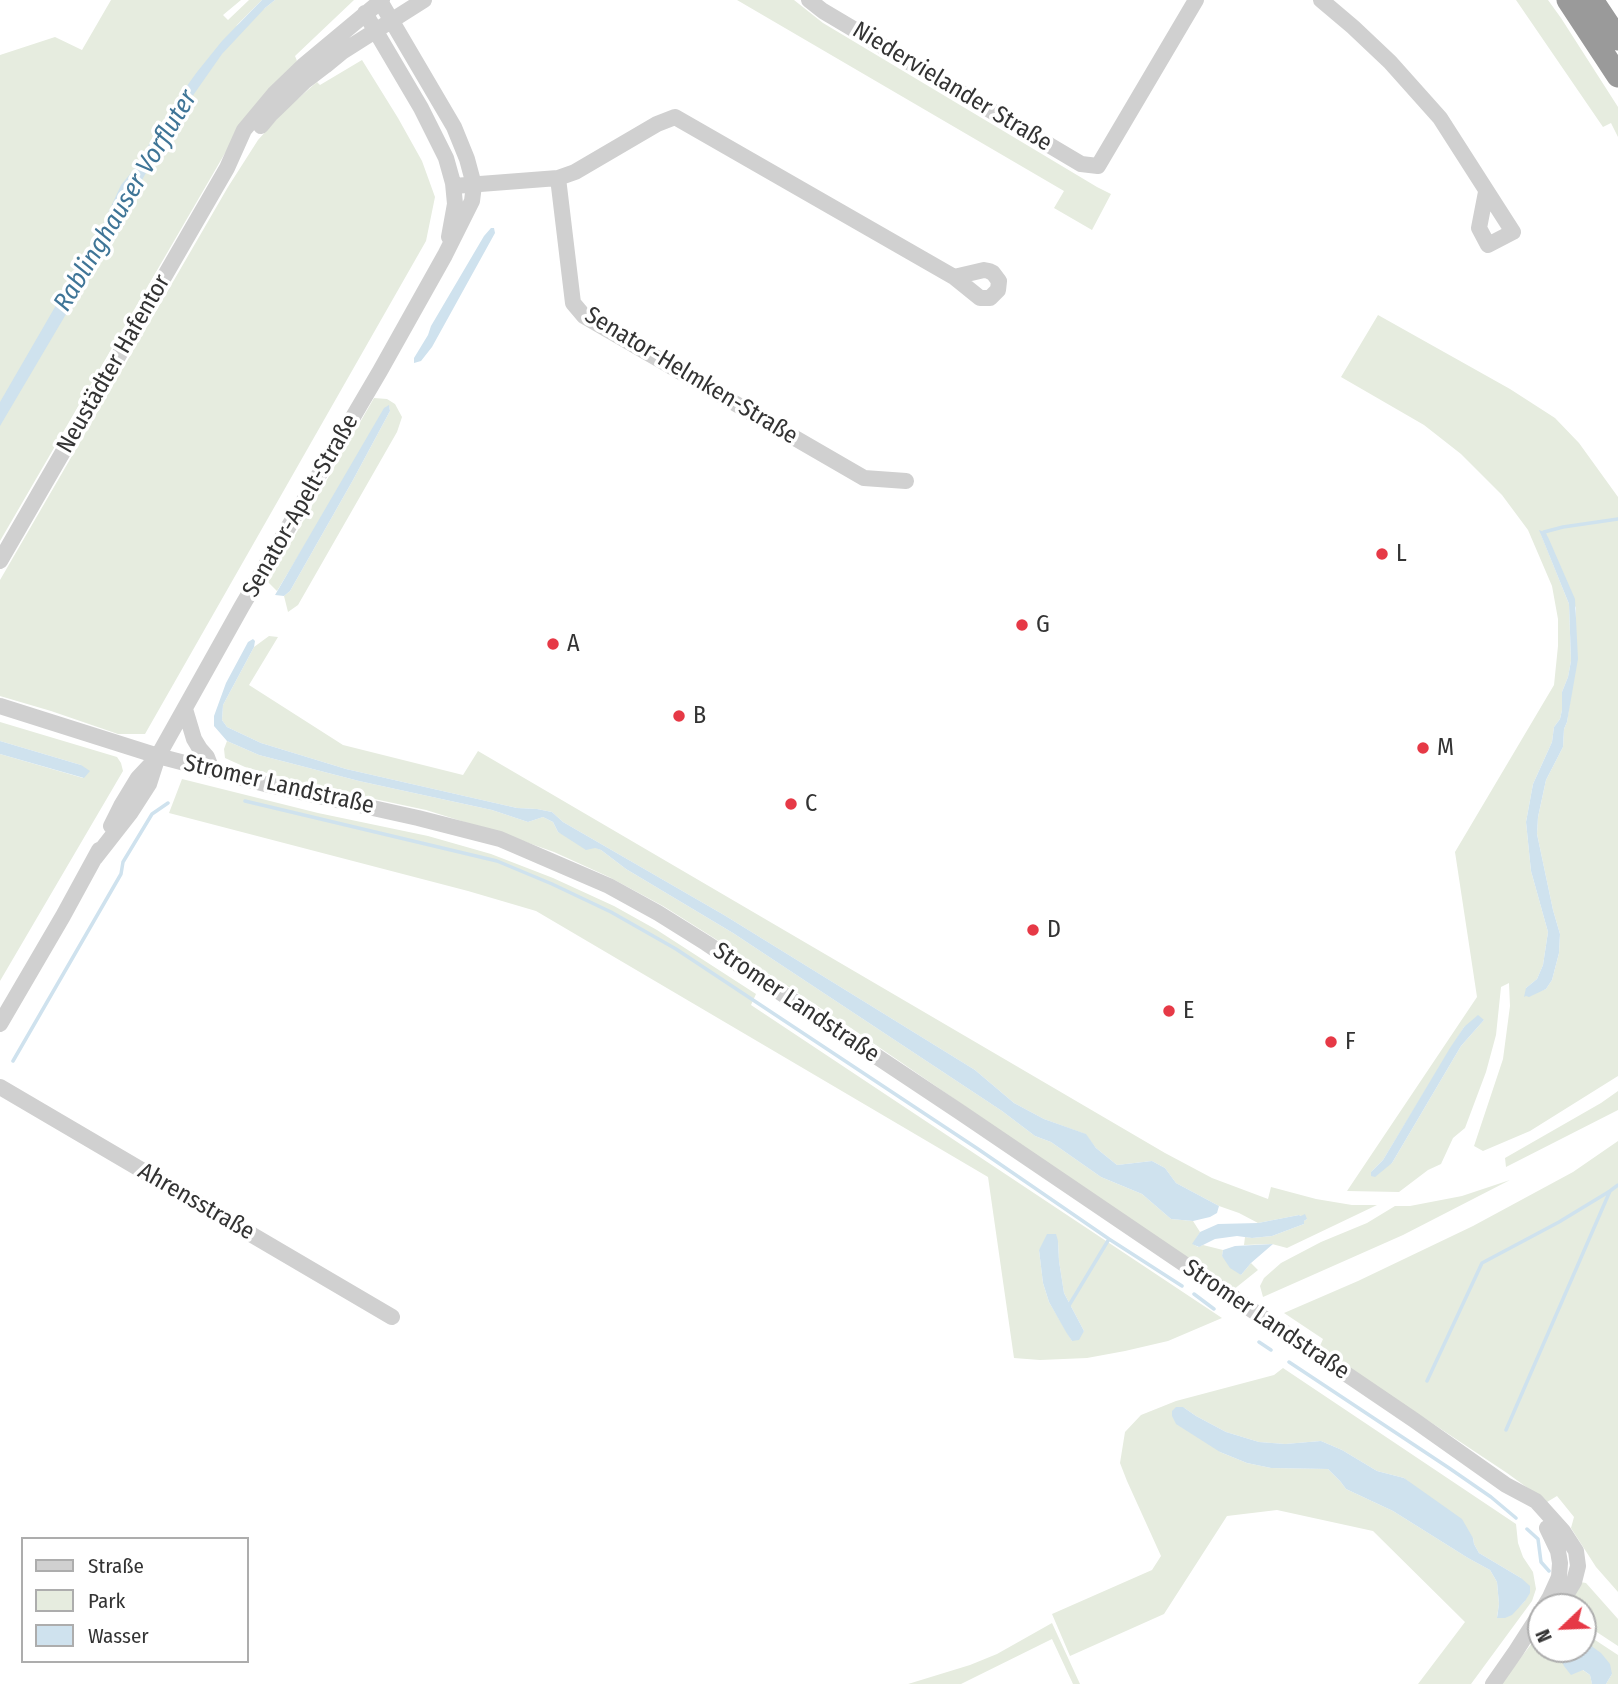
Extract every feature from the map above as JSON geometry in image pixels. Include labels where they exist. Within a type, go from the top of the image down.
[{"type":"highway","points":[[1568,0],[1618,76]]},
{"type":"highway","points":[[1592,0],[1618,39]]},
{"type":"street","points":[[376,32],[424,0]]},
{"type":"street","name":"Niedervielander Straße","points":[[809,0],[823,11],[1081,164],[1098,166],[1196,0]]},
{"type":"street","points":[[1321,0],[1390,62],[1440,118],[1486,192]]},
{"type":"street","points":[[365,13],[381,1],[454,127],[474,185]]},
{"type":"street","name":"Senator-Apelt-Straße","points":[[365,13],[446,158],[454,186],[455,204],[445,256]]},
{"type":"street","name":"Neustädter Hafentor","points":[[0,561],[227,168],[244,130],[274,94],[365,13]]},
{"type":"street","name":"Neustädter Hafentor","points":[[227,168],[271,114],[304,82],[342,52],[376,32]]},
{"type":"street","points":[[454,186],[558,178],[575,172],[657,124],[675,117],[954,277]]},
{"type":"street","name":"Senator-Helmken-Straße","points":[[558,178],[573,303],[584,316],[864,478],[906,481]]},
{"type":"street","name":"Senator-Apelt-Straße","points":[[0,1024],[95,858],[121,806],[138,778],[158,757],[242,606],[445,256],[472,201],[474,185]]},
{"type":"street","name":"Stromer Landstraße","points":[[0,706],[158,757],[500,839],[610,886],[706,943],[960,1112],[1506,1485],[1536,1501],[1563,1531],[1576,1551],[1578,1566]]},
{"type":"street","points":[[186,709],[194,739],[207,757],[212,770]]},
{"type":"street","name":"Ahrensstraße","points":[[0,1087],[392,1317]]},
{"type":"street","name":"Stromer Landstraße","points":[[1506,1485],[1564,1546],[1578,1566]]},
{"type":"street","name":"Stromer Landstraße","points":[[1547,1528],[1558,1551],[1560,1563],[1559,1577],[1552,1593]]},
{"type":"street","points":[[1567,1593],[1574,1582],[1578,1566]]},
{"type":"street","points":[[1493,1684],[1527,1634]]},
{"type":"street","points":[[1516,1651],[1527,1640]]},
{"type":"green space","points":[[111,0],[241,0],[223,15],[228,20],[249,0],[262,0],[236,26],[275,0],[354,0],[295,56],[297,61],[239,129],[0,541],[0,55],[55,37],[82,50]]},
{"type":"green space","points":[[737,0],[794,0],[823,23],[1111,194],[1092,230],[1054,208],[1064,191]]},
{"type":"green space","points":[[1516,0],[1548,0],[1618,107],[1618,137],[1611,123],[1603,127]]},
{"type":"green space","points":[[362,60],[422,161],[435,197],[426,241],[145,734],[118,734],[0,696],[0,580],[228,187],[258,140],[285,110],[317,82],[320,85]]},
{"type":"green space","points":[[1378,315],[1510,389],[1555,418],[1579,443],[1618,497],[1618,1076],[1530,1131],[1483,1151],[1474,1146],[1503,1059],[1510,1006],[1509,983],[1501,987],[1496,1035],[1486,1072],[1465,1128],[1453,1138],[1441,1164],[1428,1170],[1399,1192],[1347,1191],[1477,997],[1455,852],[1554,685],[1558,619],[1552,586],[1528,530],[1502,495],[1461,454],[1424,425],[1341,377]],"holes":[[[1540,532],[1576,608],[1571,694],[1563,747],[1546,780],[1537,834],[1560,934],[1559,953],[1552,980],[1546,989],[1526,996],[1526,988],[1537,979],[1543,965],[1548,932],[1531,871],[1526,822],[1533,784],[1552,742],[1554,727],[1560,719],[1562,692],[1571,661],[1569,604]],[[1484,1020],[1461,1046],[1392,1163],[1371,1172],[1383,1160],[1464,1027]]]},
{"type":"green space","points":[[374,398],[387,399],[395,404],[402,417],[397,432],[298,605],[288,612],[284,596],[290,591],[353,480],[390,411],[389,406],[277,591],[268,582]]},
{"type":"green space","points":[[269,636],[278,637],[249,685],[343,745],[463,775],[478,751],[1212,1178],[1268,1199],[1271,1187],[1316,1199],[1352,1205],[1377,1205],[1287,1248],[1272,1244],[1244,1245],[1245,1237],[1272,1236],[1304,1224],[1307,1219],[1299,1215],[1258,1223],[1176,1183],[1165,1168],[1152,1161],[1117,1165],[1096,1148],[1085,1134],[1044,1119],[1014,1103],[975,1070],[724,915],[563,822],[552,812],[517,808],[346,769],[261,743],[227,727],[222,720],[223,705],[254,647]]},
{"type":"green space","points":[[0,722],[117,757],[123,771],[0,981],[0,754],[83,778],[81,765],[0,741]]},
{"type":"green space","points":[[227,741],[259,755],[359,781],[492,810],[528,822],[543,817],[553,822],[558,832],[601,850],[626,869],[733,933],[1002,1111],[1035,1136],[1051,1142],[1101,1177],[1142,1194],[1171,1219],[1193,1221],[1200,1232],[1193,1244],[1223,1250],[1222,1256],[1241,1275],[1251,1263],[1258,1270],[1233,1290],[851,1028],[663,906],[609,877],[554,852],[426,810],[318,787],[245,767],[225,758]]},
{"type":"green space","points":[[182,779],[318,813],[428,836],[491,854],[614,906],[657,930],[756,994],[751,1005],[1222,1318],[1168,1341],[1125,1351],[1087,1358],[1014,1358],[988,1177],[536,911],[169,813]],"holes":[[[1058,1241],[1064,1293],[1084,1331],[1072,1341],[1049,1302],[1043,1283],[1039,1250]]]},
{"type":"green space","points":[[1618,1091],[1618,1110],[1506,1167],[1505,1158]]},
{"type":"green space","points":[[1618,1141],[1618,1592],[1596,1567],[1571,1528],[1574,1517],[1557,1496],[1547,1502],[1319,1348],[1323,1339],[1284,1313],[1473,1226],[1573,1172]]},
{"type":"green space","points":[[1510,1180],[1403,1235],[1263,1297],[1260,1286],[1264,1278],[1281,1263],[1321,1242],[1367,1223],[1395,1206],[1410,1206],[1462,1196]]},
{"type":"green space","points":[[1283,1368],[1516,1524],[1518,1543],[1533,1572],[1536,1589],[1535,1593],[1527,1593],[1527,1608],[1471,1684],[1418,1684],[1465,1622],[1373,1531],[1277,1510],[1227,1516],[1164,1614],[1070,1656],[1052,1614],[1152,1570],[1161,1556],[1120,1463],[1125,1432],[1141,1415],[1176,1401],[1274,1375]],"holes":[[[1183,1407],[1226,1432],[1259,1442],[1285,1444],[1321,1441],[1377,1471],[1404,1478],[1473,1538],[1479,1553],[1521,1578],[1525,1601],[1497,1617],[1497,1582],[1490,1570],[1393,1511],[1346,1489],[1328,1469],[1271,1468],[1247,1463],[1220,1452]]]},
{"type":"green space","points":[[1580,1582],[1586,1583],[1595,1593],[1573,1593]]},
{"type":"green space","points":[[1597,1595],[1618,1619],[1618,1646],[1597,1632]]},
{"type":"green space","points":[[1052,1623],[1080,1684],[1073,1684],[1052,1639],[961,1684],[908,1684],[997,1654]]},
{"type":"green space","points":[[1597,1641],[1618,1655],[1618,1684],[1606,1684],[1612,1674],[1597,1656]]},
{"type":"green space","points":[[1527,1650],[1527,1663],[1573,1663],[1590,1675],[1592,1684],[1501,1684]]},
{"type":"water","name":"Rablinghauser Vorfluter","points":[[262,0],[275,0],[222,54],[194,94],[0,426],[0,402],[103,224],[121,185],[135,168],[171,108],[197,72],[222,41]]},
{"type":"water","points":[[491,228],[494,228],[495,233],[432,347],[421,361],[414,363],[431,326]]},
{"type":"water","points":[[389,405],[390,411],[290,591],[284,596],[275,595],[384,408]]},
{"type":"water","points":[[1539,530],[1548,537],[1575,599],[1578,659],[1563,747],[1546,780],[1538,817],[1537,834],[1560,934],[1559,953],[1552,980],[1546,989],[1524,997],[1526,988],[1537,979],[1543,965],[1548,932],[1531,871],[1526,822],[1533,784],[1552,742],[1554,727],[1560,719],[1562,692],[1571,661],[1569,604]]},
{"type":"water","points":[[253,639],[254,647],[223,705],[222,720],[227,727],[261,743],[346,769],[517,808],[552,812],[563,822],[724,915],[975,1070],[1014,1103],[1044,1119],[1086,1134],[1096,1148],[1117,1165],[1152,1161],[1165,1168],[1176,1183],[1219,1206],[1217,1213],[1193,1221],[1171,1219],[1142,1194],[1101,1177],[1051,1142],[1035,1136],[1002,1111],[733,933],[626,869],[601,850],[586,850],[558,832],[553,822],[543,817],[528,822],[492,810],[359,781],[259,755],[227,741],[214,726],[214,716],[226,683],[248,642]]},
{"type":"water","points":[[0,741],[81,765],[90,771],[84,778],[0,754]]},
{"type":"water","points":[[1478,1015],[1484,1020],[1461,1046],[1392,1163],[1375,1177],[1371,1176],[1371,1172],[1383,1160],[1450,1048],[1464,1027]]},
{"type":"water","points":[[1305,1214],[1307,1219],[1304,1224],[1272,1236],[1215,1239],[1199,1247],[1192,1244],[1200,1232],[1218,1224],[1258,1223]]},
{"type":"water","points":[[1047,1234],[1056,1234],[1064,1293],[1084,1331],[1079,1340],[1072,1341],[1066,1332],[1049,1302],[1043,1283],[1039,1250]]},
{"type":"water","points":[[1273,1244],[1241,1275],[1230,1268],[1222,1256],[1223,1250],[1235,1246]]},
{"type":"water","points":[[1176,1407],[1183,1407],[1226,1432],[1259,1442],[1285,1444],[1321,1441],[1377,1471],[1404,1478],[1462,1519],[1479,1553],[1521,1578],[1530,1586],[1530,1593],[1527,1593],[1525,1601],[1512,1615],[1497,1618],[1497,1582],[1490,1570],[1393,1511],[1346,1489],[1328,1469],[1271,1468],[1247,1463],[1220,1452],[1176,1424],[1172,1411]]},
{"type":"water","points":[[1597,1650],[1610,1664],[1612,1674],[1606,1684],[1592,1684],[1590,1675],[1583,1670],[1571,1675],[1563,1663],[1597,1663]]},
{"type":"waterway","points":[[1545,535],[1544,532],[1563,527],[1618,519]]},
{"type":"waterway","points":[[245,801],[497,861],[611,912],[676,949],[1109,1239],[1068,1307]]},
{"type":"waterway","points":[[13,1061],[121,874],[123,862],[152,814],[168,803]]},
{"type":"waterway","points":[[1506,1430],[1610,1191],[1618,1185]]},
{"type":"waterway","points":[[1427,1381],[1482,1263],[1610,1191]]},
{"type":"waterway","points":[[1109,1239],[1182,1286]]},
{"type":"waterway","points":[[1194,1294],[1214,1309]]},
{"type":"waterway","points":[[1259,1342],[1271,1350]]},
{"type":"waterway","points":[[1289,1362],[1449,1468],[1516,1518]]},
{"type":"waterway","points":[[1527,1529],[1538,1539],[1541,1562],[1549,1571]]},
{"type":"place","name":"L","points":[[1382,554]]},
{"type":"place","name":"G","points":[[1022,625]]},
{"type":"place","name":"A","points":[[553,644]]},
{"type":"place","name":"B","points":[[679,716]]},
{"type":"place","name":"M","points":[[1423,748]]},
{"type":"place","name":"C","points":[[791,804]]},
{"type":"place","name":"D","points":[[1033,930]]},
{"type":"place","name":"E","points":[[1169,1011]]},
{"type":"place","name":"F","points":[[1331,1042]]}]
